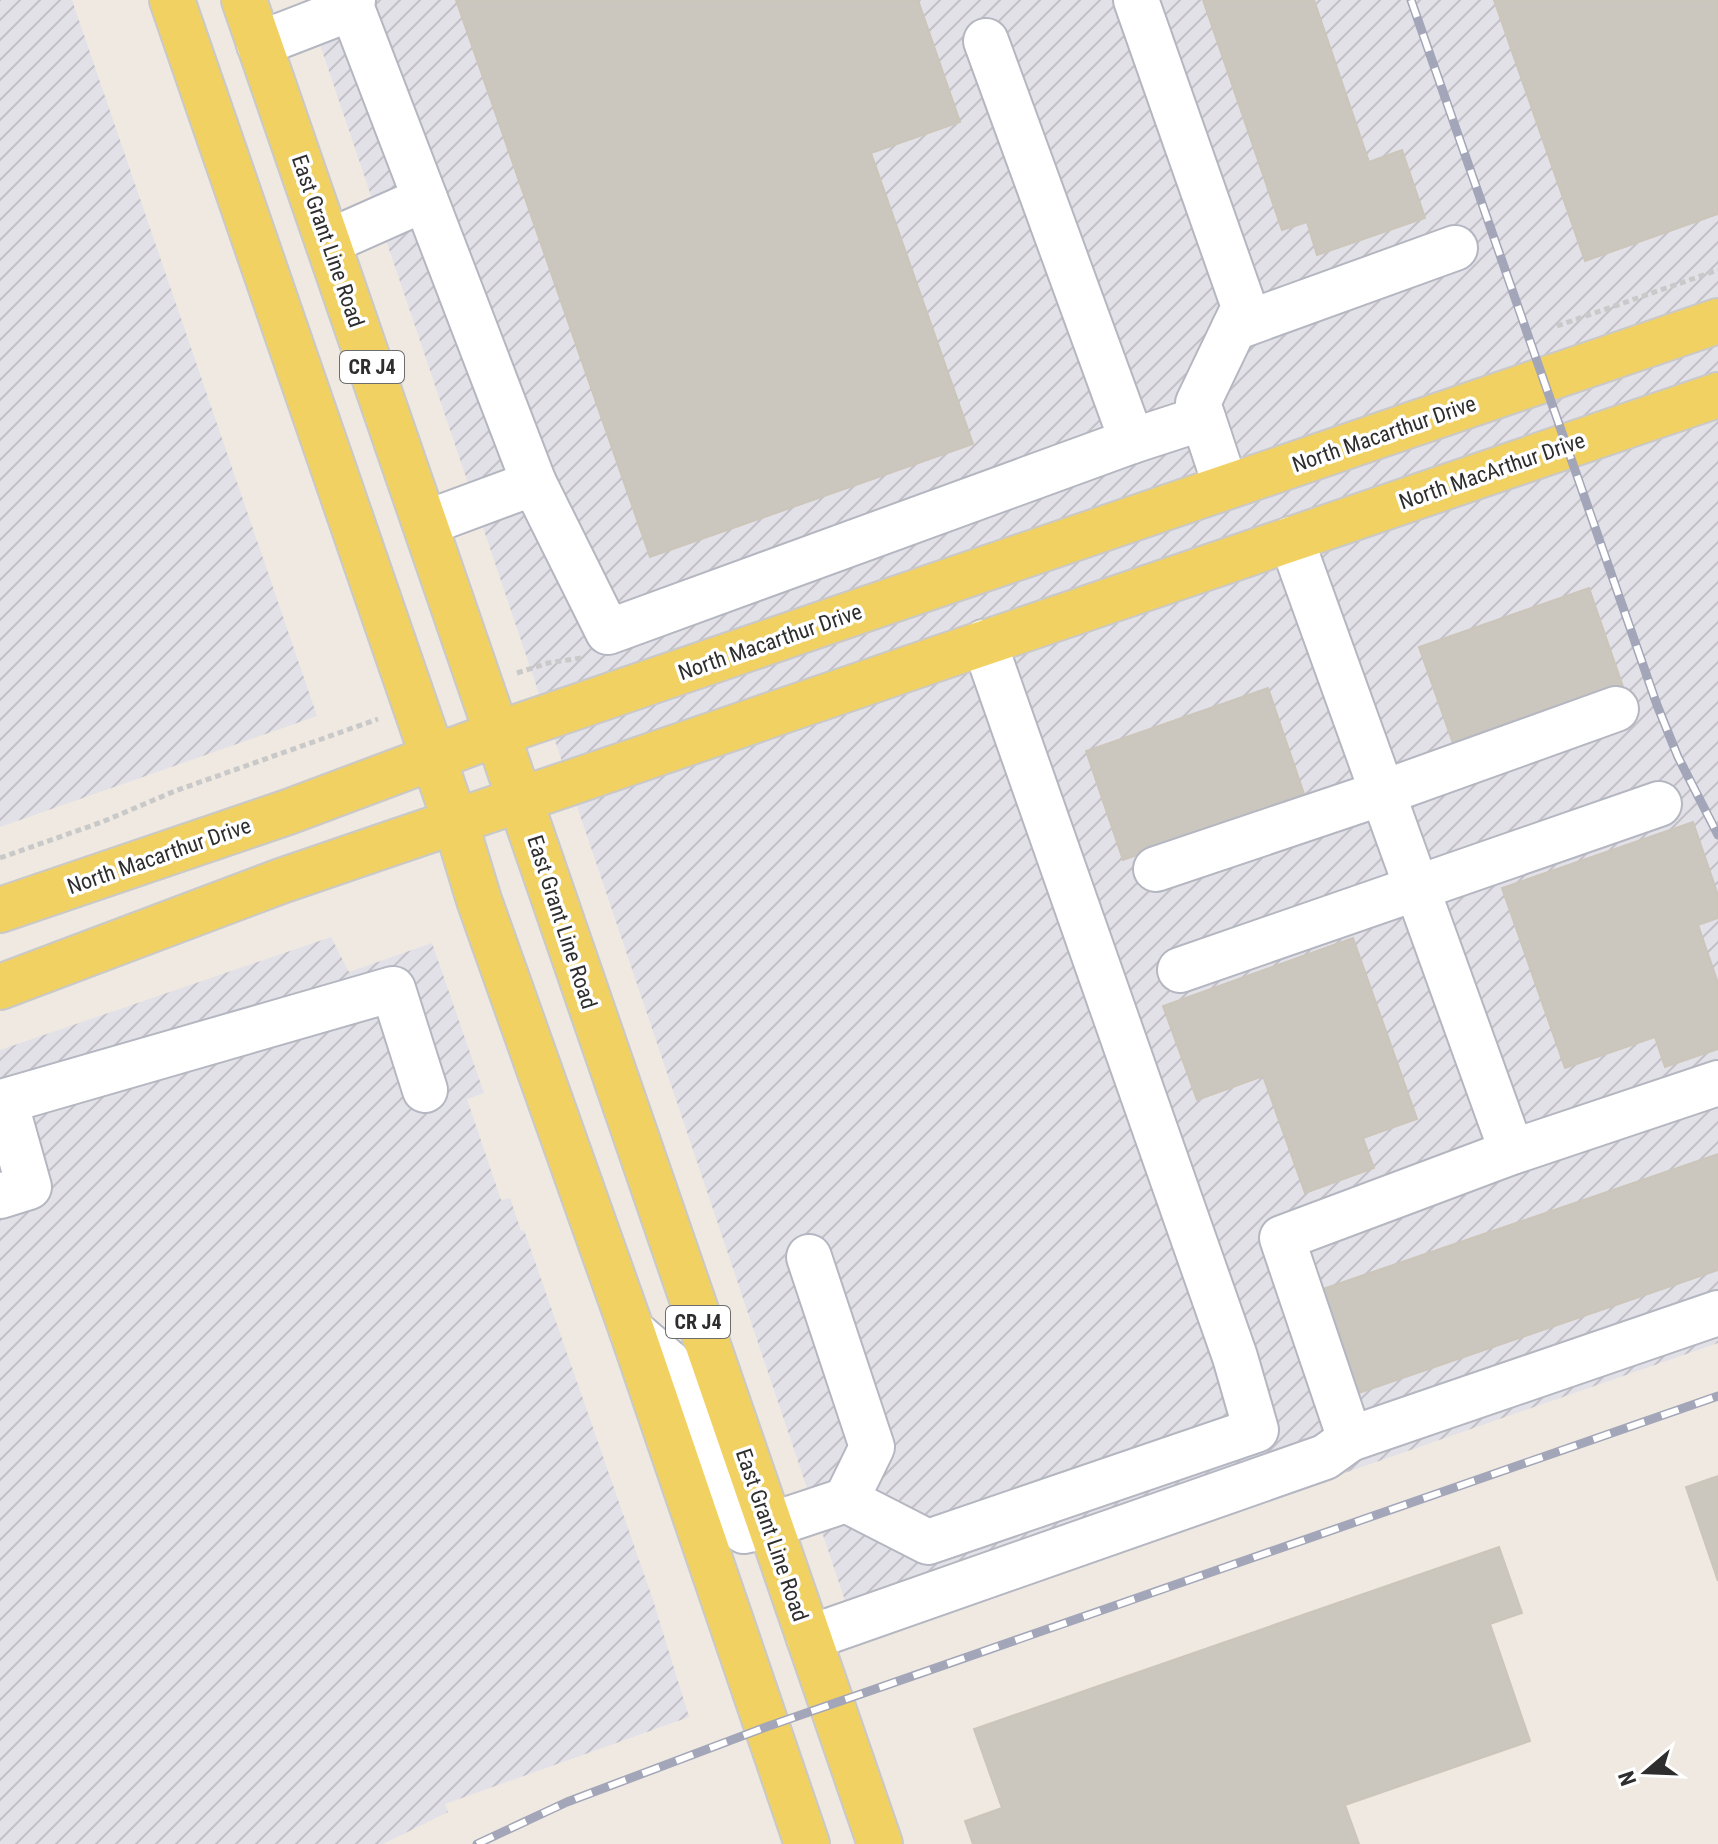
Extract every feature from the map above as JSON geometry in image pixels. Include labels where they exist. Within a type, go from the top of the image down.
[{"type":"main road","name":"CR J4","points":[[172,0],[433,756],[479,900],[632,1331],[807,1844]]},
{"type":"main road","name":"East Grant Line Road","points":[[244,0],[522,798],[554,901],[880,1844]]},
{"type":"main road","name":"North Macarthur Drive","points":[[0,910],[288,812],[499,733],[1718,321]]},
{"type":"main road","name":"North MacArthur Drive","points":[[1278,543],[1718,395]]},
{"type":"main road","points":[[0,987],[281,881],[1278,543]]},
{"type":"lane","points":[[1136,0],[1244,307],[1198,403],[1226,487]]},
{"type":"lane","points":[[259,44],[353,4],[534,483],[608,632],[1203,418]]},
{"type":"lane","points":[[986,41],[1132,441]]},
{"type":"lane","points":[[328,242],[425,199]]},
{"type":"lane","points":[[1234,328],[1455,248]]},
{"type":"lane","points":[[426,523],[534,483]]},
{"type":"lane","points":[[1278,543],[1382,793],[1512,1152]]},
{"type":"lane","points":[[846,1500],[928,1542],[1256,1430],[1235,1357],[984,642]]},
{"type":"lane","points":[[1156,869],[1382,793],[1616,709]]},
{"type":"lane","points":[[1180,970],[1659,804]]},
{"type":"lane","points":[[0,1196],[29,1187],[5,1101],[393,989],[425,1090]]},
{"type":"lane","points":[[1350,1439],[1282,1238],[1512,1152],[1718,1083]]},
{"type":"lane","points":[[632,1331],[668,1362],[678,1376],[731,1520],[744,1531],[846,1500],[872,1447],[809,1257]]},
{"type":"lane","points":[[809,1638],[1325,1457],[1350,1439],[1718,1313]]},
{"type":"path","points":[[1557,326],[1718,270]]},
{"type":"path","points":[[483,685],[548,663],[593,657],[608,632]]},
{"type":"path","points":[[0,858],[102,822],[175,791],[416,707]]},
{"type":"shaded area","points":[[0,0],[72,0],[317,716],[0,827]]},
{"type":"shaded area","points":[[305,0],[1718,0],[1718,1343],[859,1642]]},
{"type":"shaded area","points":[[331,937],[349,972],[432,943],[484,1093],[467,1099],[501,1200],[510,1198],[521,1231],[524,1230],[653,1600],[689,1717],[445,1804],[448,1812],[383,1844],[0,1844],[0,1050]]},
{"type":"building","points":[[456,0],[918,0],[960,122],[871,153],[973,444],[650,557]]},
{"type":"building","points":[[1203,0],[1314,0],[1369,162],[1402,150],[1425,218],[1317,255],[1307,222],[1282,230]]},
{"type":"building","points":[[1494,0],[1718,0],[1718,214],[1585,261]]},
{"type":"building","points":[[1589,588],[1623,687],[1454,746],[1419,647]]},
{"type":"building","points":[[1268,688],[1305,797],[1123,860],[1086,751]]},
{"type":"building","points":[[1693,822],[1718,895],[1718,918],[1698,925],[1718,983],[1718,1049],[1665,1067],[1655,1037],[1565,1068],[1502,888]]},
{"type":"building","points":[[1353,938],[1417,1119],[1363,1138],[1374,1168],[1305,1193],[1263,1076],[1197,1100],[1163,1006]]},
{"type":"building","points":[[1718,1154],[1718,1270],[1350,1396],[1314,1292]]},
{"type":"building","points":[[1718,1476],[1718,1581],[1686,1487]]},
{"type":"building","points":[[1499,1547],[1522,1613],[1490,1624],[1530,1741],[1345,1805],[1359,1844],[973,1844],[965,1821],[1002,1808],[974,1729]]},
{"type":"railway","points":[[1411,0],[1657,705],[1678,757],[1718,835]]},
{"type":"railway","points":[[477,1844],[567,1802],[766,1727],[1718,1396]]}]
